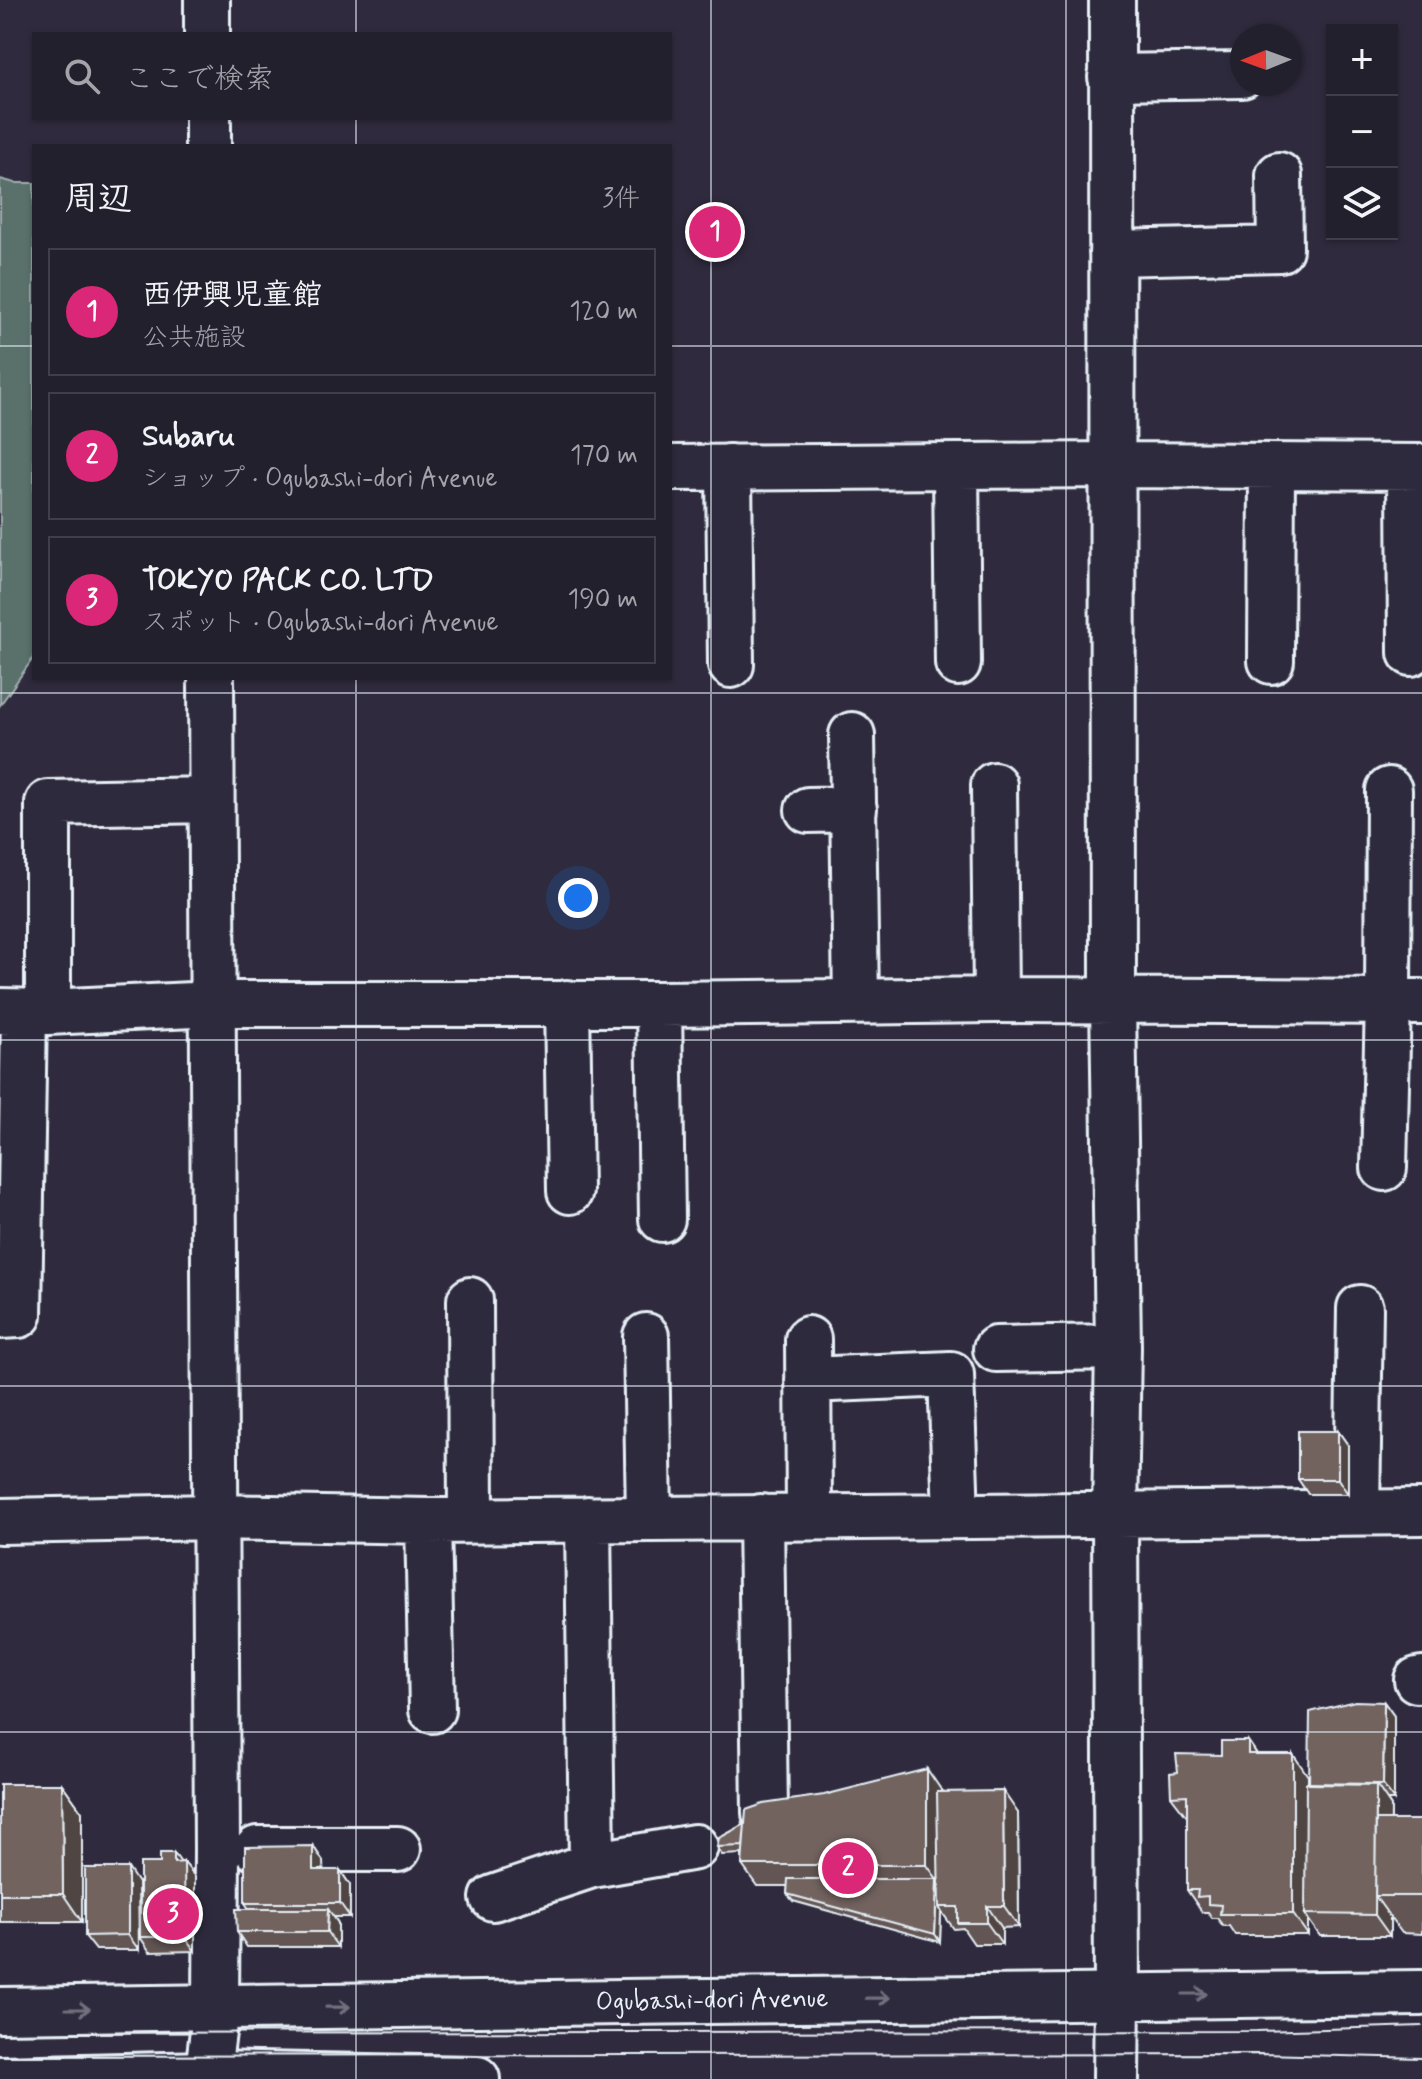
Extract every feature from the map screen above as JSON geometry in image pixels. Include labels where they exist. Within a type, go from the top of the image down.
[{"type":"street","points":[[207,0],[207,32]]},
{"type":"street","points":[[1112,0],[1113,1000],[1118,1347],[1115,1515],[1116,2079]]},
{"type":"street","points":[[1111,77],[1230,75]]},
{"type":"street","points":[[208,120],[208,144]]},
{"type":"street","points":[[1112,253],[1280,249],[1279,175]]},
{"type":"street","points":[[956,466],[958,663]]},
{"type":"street","points":[[729,467],[731,665]]},
{"type":"street","points":[[1271,661],[1272,467]]},
{"type":"street","points":[[672,468],[1416,467],[1411,653]]},
{"type":"street","points":[[207,2076],[216,2008],[217,1849],[211,680]]},
{"type":"street","points":[[852,735],[856,1001]]},
{"type":"street","points":[[994,785],[996,1000]]},
{"type":"street","points":[[1384,1168],[1405,1002],[1389,790]]},
{"type":"street","points":[[0,1316],[19,1315],[24,1012],[48,803],[211,800]]},
{"type":"street","points":[[808,810],[854,809]]},
{"type":"street","points":[[24,1012],[213,1004],[996,1000],[1405,1002]]},
{"type":"street","points":[[567,1003],[570,1191]]},
{"type":"street","points":[[659,1004],[662,1219]]},
{"type":"street","points":[[470,1300],[471,1520]]},
{"type":"street","points":[[1357,1512],[1360,1308]]},
{"type":"street","points":[[646,1336],[649,1518]]},
{"type":"street","points":[[996,1349],[1118,1347]]},
{"type":"street","points":[[809,1516],[808,1360],[951,1374],[956,1515]]},
{"type":"street","points":[[0,1521],[216,1517],[428,1521],[1422,1512]]},
{"type":"street","points":[[761,1517],[765,1813]]},
{"type":"street","points":[[588,1519],[592,1865]]},
{"type":"street","points":[[428,1521],[432,1710]]},
{"type":"street","points":[[493,1898],[592,1865],[695,1847]]},
{"type":"street","points":[[217,1849],[398,1849]]},
{"type":"street","name":"Ogubashi-dori Avenue","points":[[0,2010],[1422,1993]]},
{"type":"street","points":[[0,2079],[207,2076],[477,2079]]},
{"type":"green space","points":[[0,179],[32,183],[32,660],[0,705]]},
{"type":"building","points":[[1298,1431],[1338,1431],[1338,1479],[1298,1479]]},
{"type":"building","points":[[1355,1701],[1384,1702],[1383,1785],[1309,1784],[1310,1712]]},
{"type":"building","points":[[1221,1741],[1248,1741],[1248,1754],[1293,1754],[1293,1914],[1220,1914],[1221,1905],[1208,1904],[1208,1896],[1197,1897],[1198,1890],[1187,1890],[1187,1795],[1171,1796],[1170,1773],[1178,1772],[1176,1754],[1221,1755]]},
{"type":"building","points":[[927,1769],[927,1865],[742,1865],[746,1810],[763,1804],[824,1795]]},
{"type":"building","points":[[1306,1783],[1376,1784],[1375,1915],[1305,1914]]},
{"type":"building","points":[[0,1784],[62,1784],[63,1894],[0,1894]]},
{"type":"building","points":[[1003,1791],[1004,1906],[987,1906],[987,1923],[958,1923],[958,1907],[939,1907],[937,1792]]},
{"type":"building","points":[[1376,1820],[1422,1820],[1422,1896],[1375,1896]]},
{"type":"building","points":[[745,1824],[743,1846],[717,1847],[719,1838]]},
{"type":"building","points":[[313,1846],[313,1870],[340,1870],[340,1903],[245,1903],[245,1847]]},
{"type":"building","points":[[160,1853],[174,1853],[174,1863],[184,1862],[185,1937],[140,1937],[140,1863],[160,1863]]},
{"type":"building","points":[[85,1868],[128,1868],[128,1935],[85,1936]]},
{"type":"building","points":[[788,1879],[937,1879],[935,1934],[787,1894]]},
{"type":"building","points":[[236,1909],[328,1909],[327,1932],[237,1932]]},
{"type":"tram line","points":[[0,2033],[1257,2031],[1422,2026]]},
{"type":"tram line","points":[[0,2056],[1258,2054],[1422,2058]]},
{"type":"place","name":"西伊興児童館","points":[[715,232]]},
{"type":"place","name":"Subaru","points":[[848,1868]]},
{"type":"place","name":"TOKYO PACK CO. LTD","points":[[173,1914]]}]
